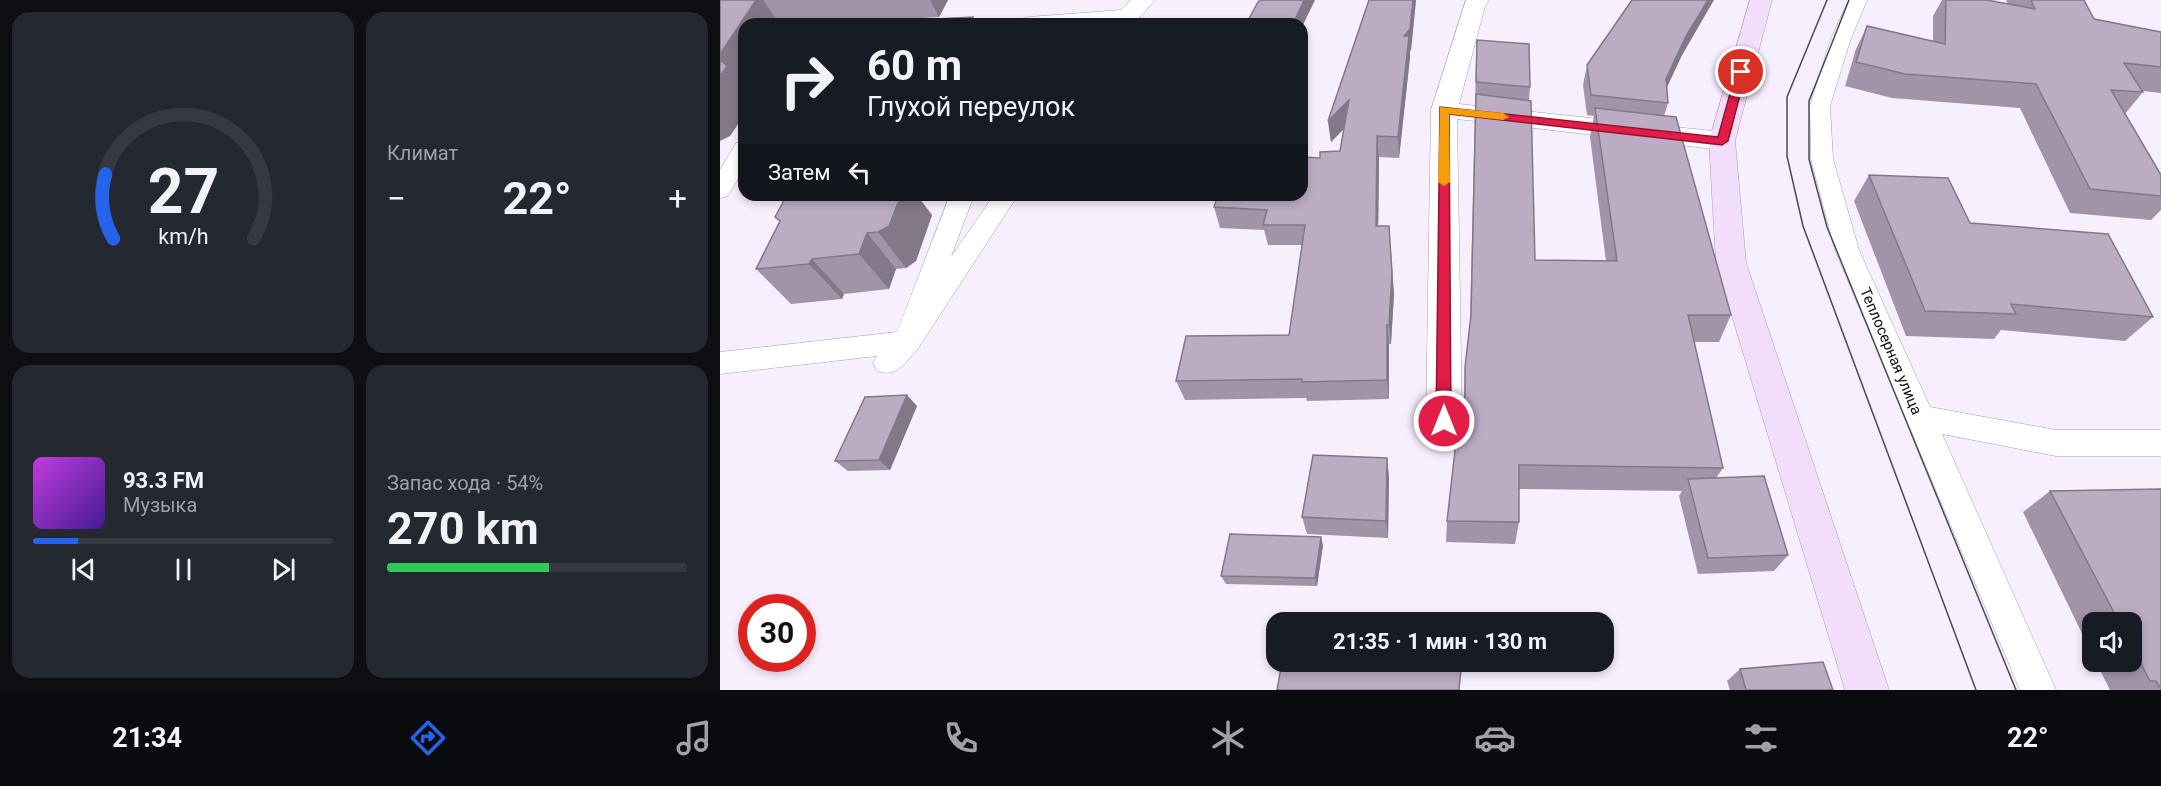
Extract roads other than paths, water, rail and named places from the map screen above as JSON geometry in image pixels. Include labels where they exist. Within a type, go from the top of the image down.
[{"type":"main road","points":[[1761,0],[1722,141],[1731,263],[1867,690]]},
{"type":"street","points":[[1444,421],[1444,110],[1474,4],[1478,0]]},
{"type":"street","points":[[1085,18],[1131,13]]},
{"type":"street","points":[[1444,110],[1722,141]]},
{"type":"lane","name":"Теплосерная улица","points":[[1858,0],[1840,41],[1820,106],[1822,159],[1847,250],[2038,690]]},
{"type":"lane","points":[[720,190],[738,158]]},
{"type":"lane","points":[[907,342],[960,201]]},
{"type":"lane","points":[[887,363],[907,342],[1002,201]]},
{"type":"lane","points":[[720,363],[907,342]]},
{"type":"lane","points":[[1920,418],[2056,443],[2161,443]]},
{"type":"tram line","points":[[1827,0],[1787,97],[1787,156],[1803,226],[1976,690]]},
{"type":"tram line","points":[[1849,0],[1809,101],[1809,159],[1827,227],[2016,690]]}]
